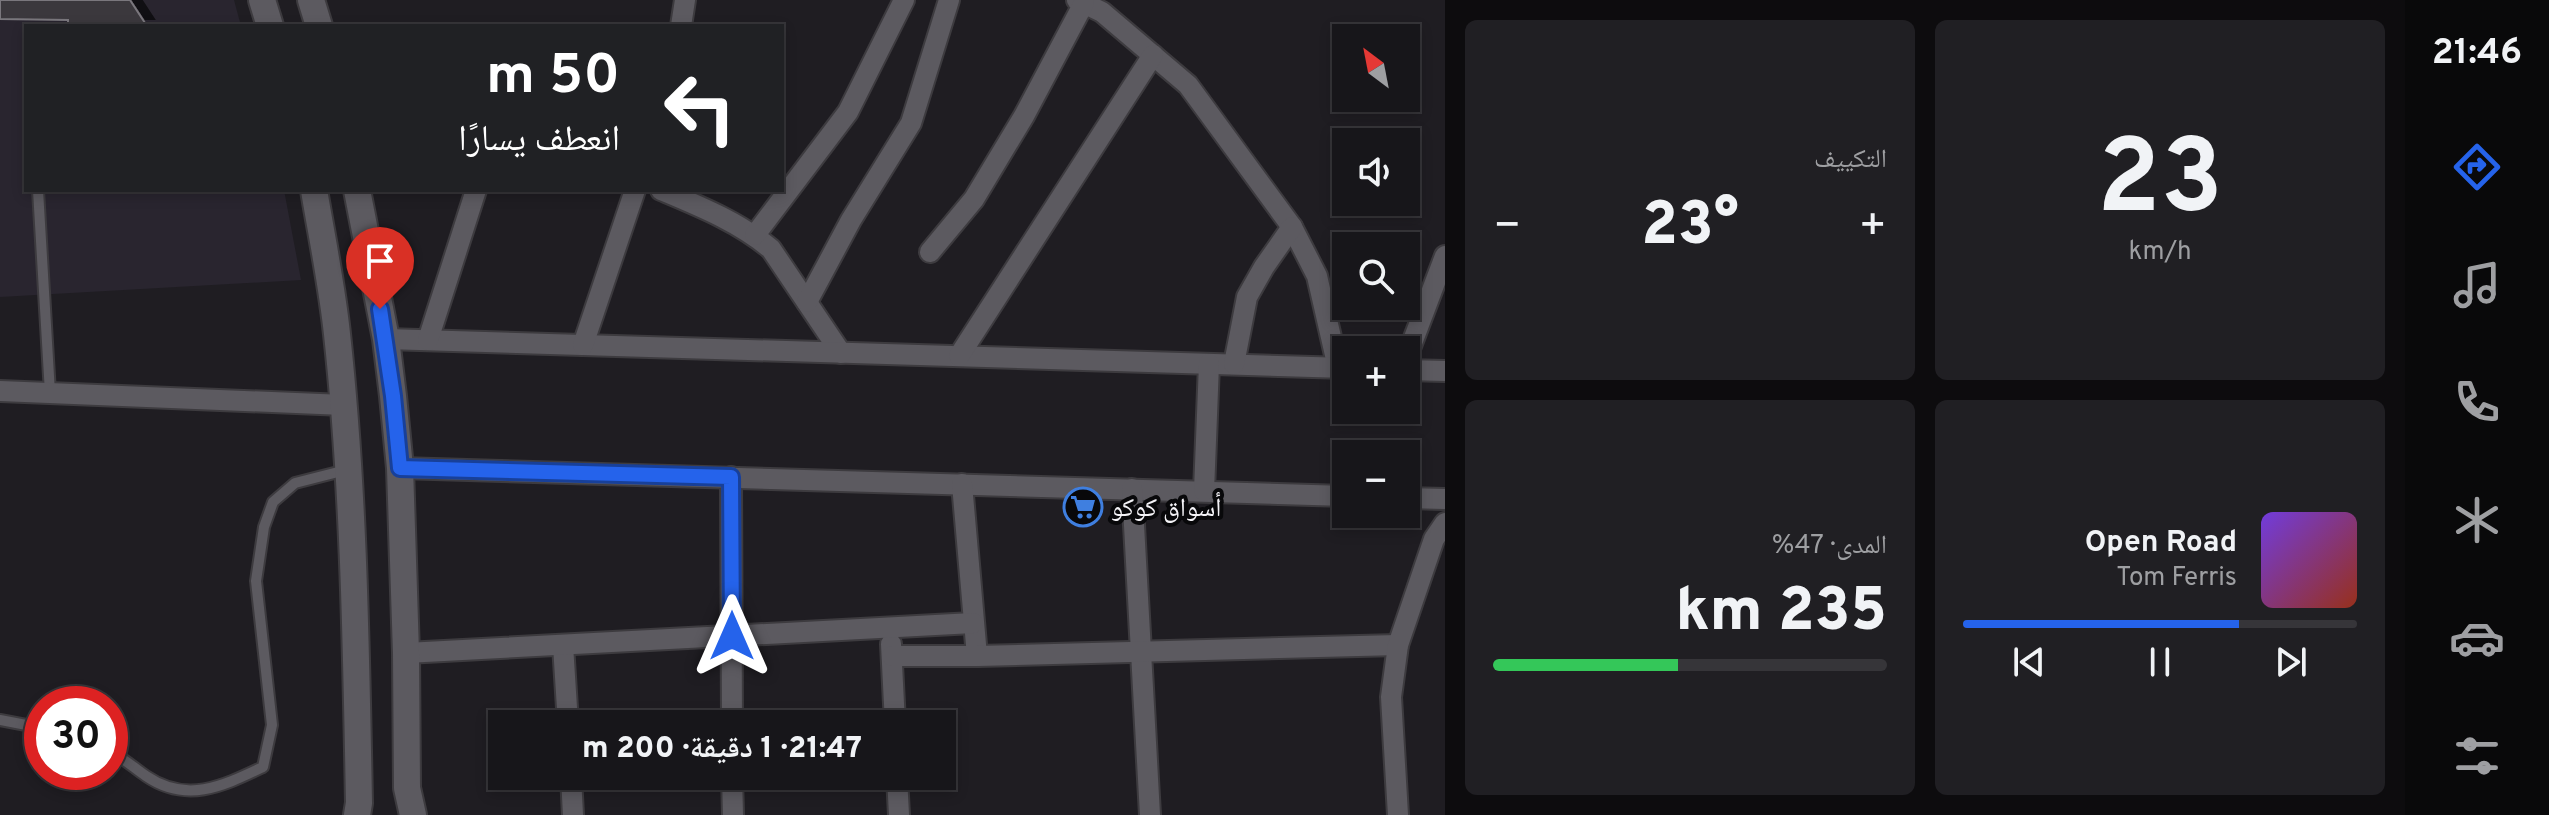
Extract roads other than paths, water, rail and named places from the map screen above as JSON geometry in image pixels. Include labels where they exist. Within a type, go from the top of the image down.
[{"type":"street","points":[[262,0],[269,24]]},
{"type":"street","points":[[311,0],[318,24]]},
{"type":"street","points":[[681,24],[685,0]]},
{"type":"street","points":[[755,235],[848,112],[904,0]]},
{"type":"street","points":[[807,302],[851,220],[911,123],[949,0]]},
{"type":"street","points":[[930,252],[974,199],[1093,4],[1188,85],[1292,227],[1317,276],[1333,336]]},
{"type":"street","points":[[959,356],[1153,55]]},
{"type":"street","points":[[314,192],[337,331],[344,405],[355,588],[357,815]]},
{"type":"street","points":[[357,192],[386,339],[400,468],[407,788],[413,815]]},
{"type":"street","points":[[428,340],[475,192]]},
{"type":"street","points":[[583,345],[634,192]]},
{"type":"street","points":[[666,192],[755,235],[771,249],[841,353]]},
{"type":"street","points":[[1234,364],[1247,297],[1292,227]]},
{"type":"street","points":[[1415,336],[1445,256]]},
{"type":"street","points":[[386,339],[1332,368]]},
{"type":"street","points":[[1204,491],[1209,364]]},
{"type":"street","points":[[1420,370],[1445,371]]},
{"type":"street","points":[[0,391],[344,405]]},
{"type":"street","points":[[400,468],[1332,496]]},
{"type":"street","points":[[731,477],[732,710]]},
{"type":"street","points":[[962,484],[977,656]]},
{"type":"street","points":[[1132,489],[1150,815]]},
{"type":"street","points":[[1420,498],[1445,499]]},
{"type":"street","points":[[1398,815],[1391,697],[1398,645],[1434,539],[1445,523]]},
{"type":"street","points":[[406,653],[973,623]]},
{"type":"street","points":[[890,628],[894,710]]},
{"type":"street","points":[[563,645],[567,710]]},
{"type":"street","points":[[892,656],[1398,645]]},
{"type":"street","points":[[572,790],[573,815]]},
{"type":"street","points":[[732,790],[733,815]]},
{"type":"street","points":[[898,790],[899,815]]},
{"type":"lane","points":[[38,192],[50,393]]},
{"type":"lane","points":[[128,762],[149,778],[179,791],[222,787],[263,767],[272,725],[256,581],[264,527],[273,502],[295,483],[348,469]]},
{"type":"lane","points":[[0,720],[24,725]]},
{"type":"place","name":"أسواق كوكو","points":[[1083,507]]}]
